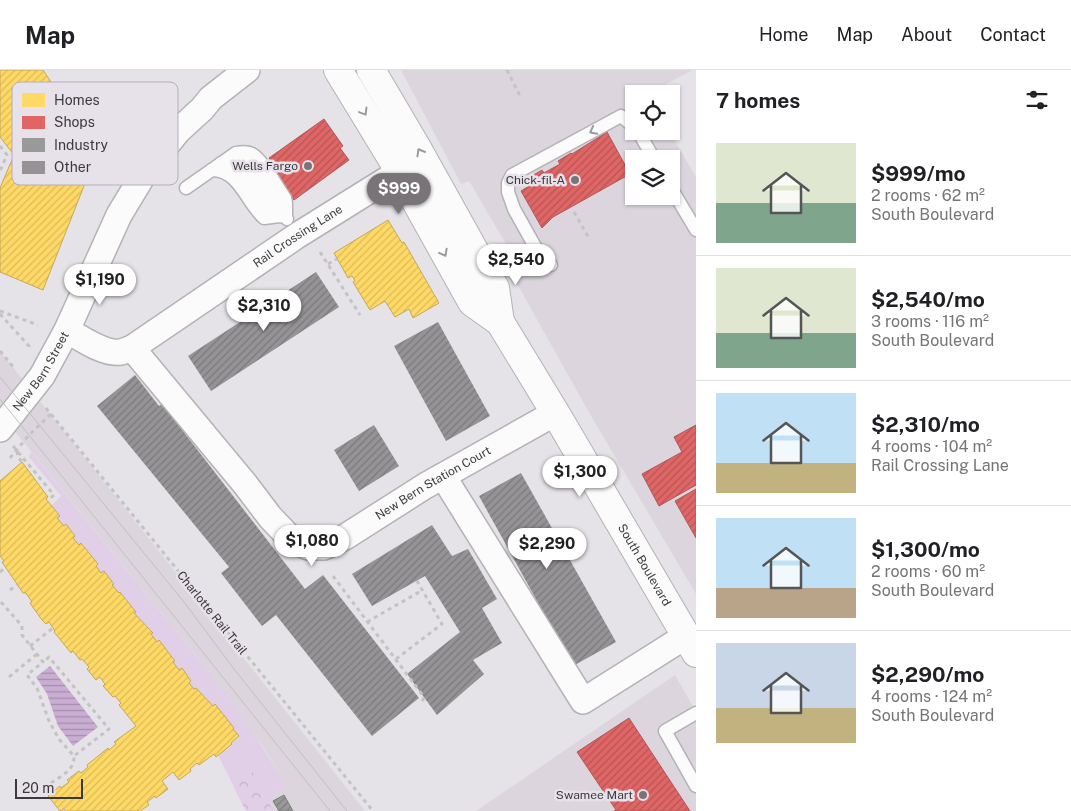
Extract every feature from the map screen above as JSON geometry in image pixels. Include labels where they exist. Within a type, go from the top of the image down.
[{"type":"main road","name":"South Boulevard","points":[[338,70],[399,172],[472,302],[500,322]]},
{"type":"main road","name":"South Boulevard","points":[[371,70],[495,288],[500,322],[691,645]]},
{"type":"street","name":"New Bern Street","points":[[178,131],[211,98],[247,70]]},
{"type":"street","name":"Rail Crossing Lane","points":[[67,330],[89,343],[106,350],[120,352],[132,348],[288,223],[399,172]]},
{"type":"street","name":"New Bern Street","points":[[0,429],[42,376],[67,330],[119,215],[137,185]]},
{"type":"street","name":"New Bern Station Court","points":[[132,348],[246,484],[270,517],[291,539],[308,547],[324,547],[345,537],[425,486],[555,413]]},
{"type":"street","points":[[443,476],[583,701],[691,645]]},
{"type":"lane","points":[[550,265],[538,252],[514,209],[508,192],[508,183],[512,175],[621,116],[625,119]]},
{"type":"lane","points":[[186,188],[220,164],[236,153],[251,153],[258,158],[285,198],[288,223],[264,218],[237,182],[219,169],[220,164]]},
{"type":"lane","points":[[680,203],[696,230]]},
{"type":"lane","points":[[696,713],[665,731],[696,786]]},
{"type":"path","points":[[507,70],[520,96]]},
{"type":"path","points":[[0,146],[7,155],[0,171]]},
{"type":"path","points":[[574,212],[590,240]]},
{"type":"path","points":[[320,252],[360,315]]},
{"type":"path","points":[[328,264],[337,259]]},
{"type":"path","points":[[0,312],[38,325]]},
{"type":"path","points":[[0,312],[29,346],[26,352]]},
{"type":"path","points":[[0,351],[15,369],[18,365]]},
{"type":"path","name":"Charlotte Rail Trail","points":[[46,408],[373,811]]},
{"type":"path","points":[[10,458],[29,435],[51,414]]},
{"type":"path","points":[[17,450],[18,458],[22,462]]},
{"type":"path","points":[[17,450],[54,495],[47,501]]},
{"type":"path","points":[[0,572],[6,567]]},
{"type":"path","points":[[332,576],[424,697],[422,703]]},
{"type":"path","points":[[396,659],[442,624],[417,581]]},
{"type":"path","points":[[10,590],[17,585]]},
{"type":"path","points":[[367,622],[422,590]]},
{"type":"path","points":[[1,602],[22,626],[22,635],[43,662]]},
{"type":"path","points":[[30,646],[53,628]]},
{"type":"path","points":[[9,677],[37,654]]},
{"type":"path","points":[[51,783],[71,768],[74,763],[74,756],[59,738],[49,721],[37,688],[27,676],[49,657],[109,728],[74,756]]},
{"type":"shaded area","points":[[401,70],[693,70],[664,85],[625,85],[625,140],[674,140],[696,177],[696,594],[587,409],[510,271],[519,266],[469,181],[461,184]]},
{"type":"shaded area","points":[[0,352],[365,811],[273,811],[270,801],[272,796],[278,792],[285,782],[265,750],[213,677],[0,413]]},
{"type":"shaded area","points":[[50,666],[98,727],[73,746],[58,726],[47,694],[36,677]]},
{"type":"shaded area","points":[[675,675],[696,712],[696,811],[476,811]]},
{"type":"green space","points":[[31,452],[213,677],[242,716],[285,782],[283,787],[272,798],[271,805],[273,811],[246,811],[218,755],[239,737],[234,728],[215,704],[213,706],[197,688],[194,689],[182,668],[179,670],[173,662],[175,661],[159,640],[157,642],[151,634],[153,632],[134,613],[136,612],[121,592],[119,593],[112,585],[114,583],[104,571],[101,573],[96,566],[98,564],[82,543],[79,545],[73,538],[75,535],[66,524],[64,526],[57,518],[59,516],[51,506],[61,496],[29,457]]},
{"type":"green space","points":[[252,771],[273,811],[246,811],[234,788]]},
{"type":"building: Homes","points":[[0,70],[43,70],[51,82],[12,82],[12,152],[0,137]]},
{"type":"building: Homes","points":[[12,160],[12,185],[84,185],[43,290],[0,272],[0,188]]},
{"type":"building: Homes","points":[[388,220],[402,243],[404,242],[439,303],[413,318],[409,309],[395,317],[385,301],[370,310],[353,282],[355,281],[352,276],[348,278],[334,253]]},
{"type":"building: Homes","points":[[22,462],[48,497],[46,499],[60,516],[57,518],[64,526],[66,524],[75,536],[73,538],[79,545],[81,543],[98,564],[96,566],[101,573],[104,571],[114,584],[112,585],[136,612],[134,613],[175,661],[173,662],[179,670],[182,668],[194,689],[196,688],[213,706],[215,704],[239,736],[216,757],[214,754],[199,765],[197,763],[190,769],[191,771],[179,780],[173,772],[162,781],[168,789],[147,802],[149,805],[140,811],[66,811],[64,809],[60,811],[48,796],[60,786],[61,788],[69,782],[67,780],[79,771],[81,773],[88,767],[87,765],[108,748],[109,750],[116,744],[114,742],[136,726],[119,705],[121,703],[103,686],[105,684],[100,677],[96,680],[87,669],[89,667],[73,651],[71,653],[54,632],[49,622],[46,624],[42,620],[30,603],[32,602],[26,593],[23,593],[2,562],[4,561],[0,556],[0,481]]},
{"type":"building: Shops","name":"Wells Fargo","points":[[324,119],[343,146],[340,148],[349,160],[294,200],[287,191],[244,196],[279,171],[269,158]]},
{"type":"building: Shops","name":"Chick-fil-A","points":[[607,132],[625,165],[625,177],[553,217],[542,228],[521,191],[534,183],[530,177],[542,170],[544,173],[560,164],[558,161]]},
{"type":"building: Shops","points":[[696,425],[696,485],[659,506],[642,474],[682,452],[674,437]]},
{"type":"building: Shops","points":[[696,489],[696,538],[675,501]]},
{"type":"building: Shops","points":[[629,718],[690,811],[614,811],[616,810],[577,752]]},
{"type":"building: Industry","points":[[284,795],[293,811],[279,811],[273,801]]},
{"type":"building: Other","points":[[316,272],[339,307],[211,391],[188,356]]},
{"type":"building: Other","points":[[438,322],[490,416],[446,441],[394,346]]},
{"type":"building: Other","points":[[135,375],[159,406],[162,404],[305,589],[323,575],[419,698],[372,736],[276,615],[262,626],[221,573],[229,567],[97,406]]},
{"type":"building: Other","points":[[374,425],[399,466],[359,491],[334,450]]},
{"type":"building: Other","points":[[521,473],[616,642],[573,666],[479,496]]},
{"type":"building: Other","points":[[432,525],[452,556],[468,549],[497,599],[482,608],[502,643],[473,660],[484,674],[437,715],[407,674],[460,632],[425,576],[372,606],[352,574]]},
{"type":"tram line","points":[[0,377],[184,602],[234,669],[347,811]]},
{"type":"tram line","points":[[0,399],[330,811]]},
{"type":"place","name":"Wells Fargo","points":[[308,166]]},
{"type":"place","name":"Chick-fil-A","points":[[575,180]]},
{"type":"place","name":"Swamee Mart","points":[[643,795]]}]
